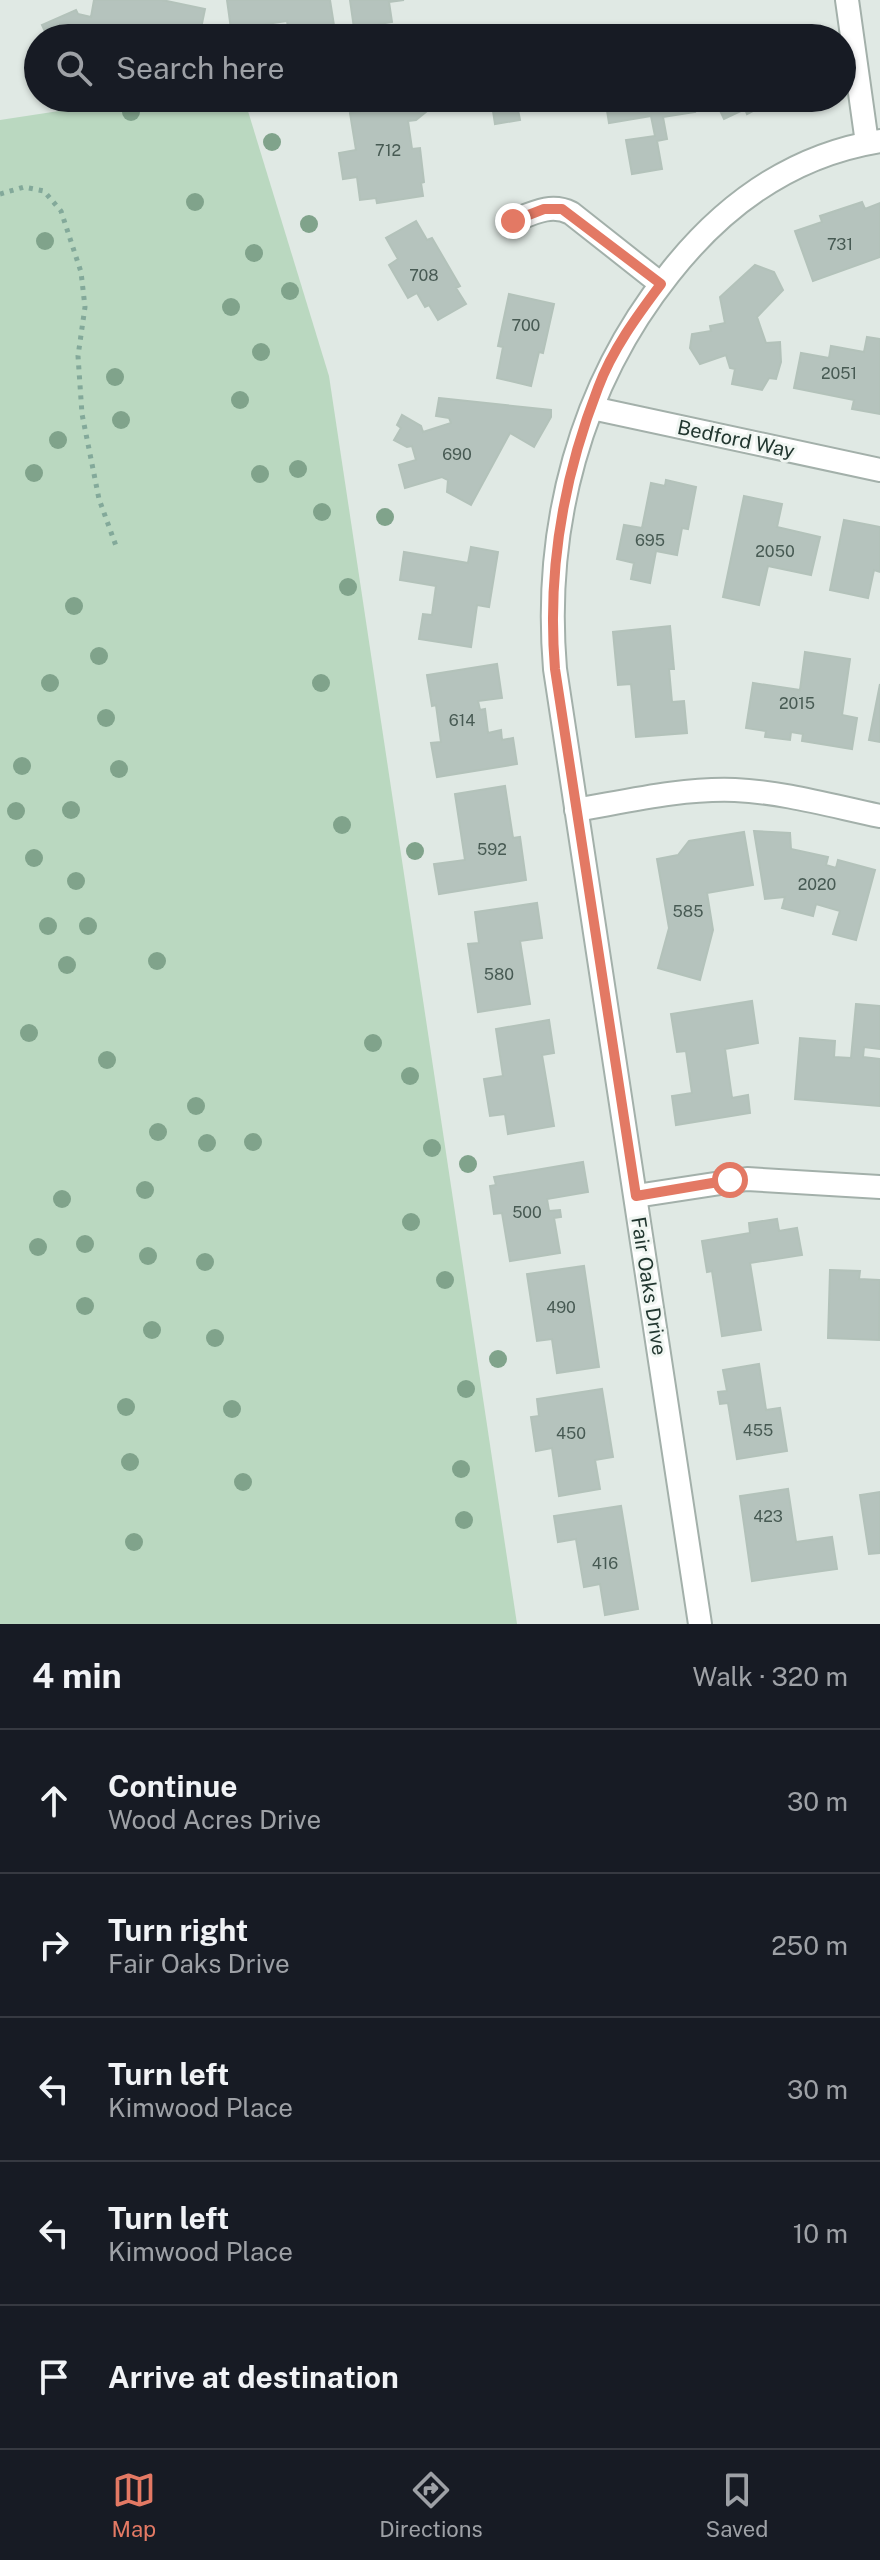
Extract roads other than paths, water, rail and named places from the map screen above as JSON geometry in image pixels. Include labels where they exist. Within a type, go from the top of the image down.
[{"type":"street","points":[[847,0],[851,24]]},
{"type":"street","points":[[856,49],[873,142]]},
{"type":"street","name":"Fair Oaks Drive","points":[[700,1624],[555,669],[552,599],[556,550],[565,497],[598,386],[629,328],[661,284],[707,229],[759,188],[811,160],[873,142]]},
{"type":"street","points":[[513,221],[544,209],[562,209],[661,284]]},
{"type":"street","name":"Bedford Way","points":[[592,408],[880,470]]},
{"type":"street","points":[[576,810],[681,792],[733,790],[761,792],[880,816]]},
{"type":"street","points":[[636,1196],[747,1179],[880,1187]]}]
